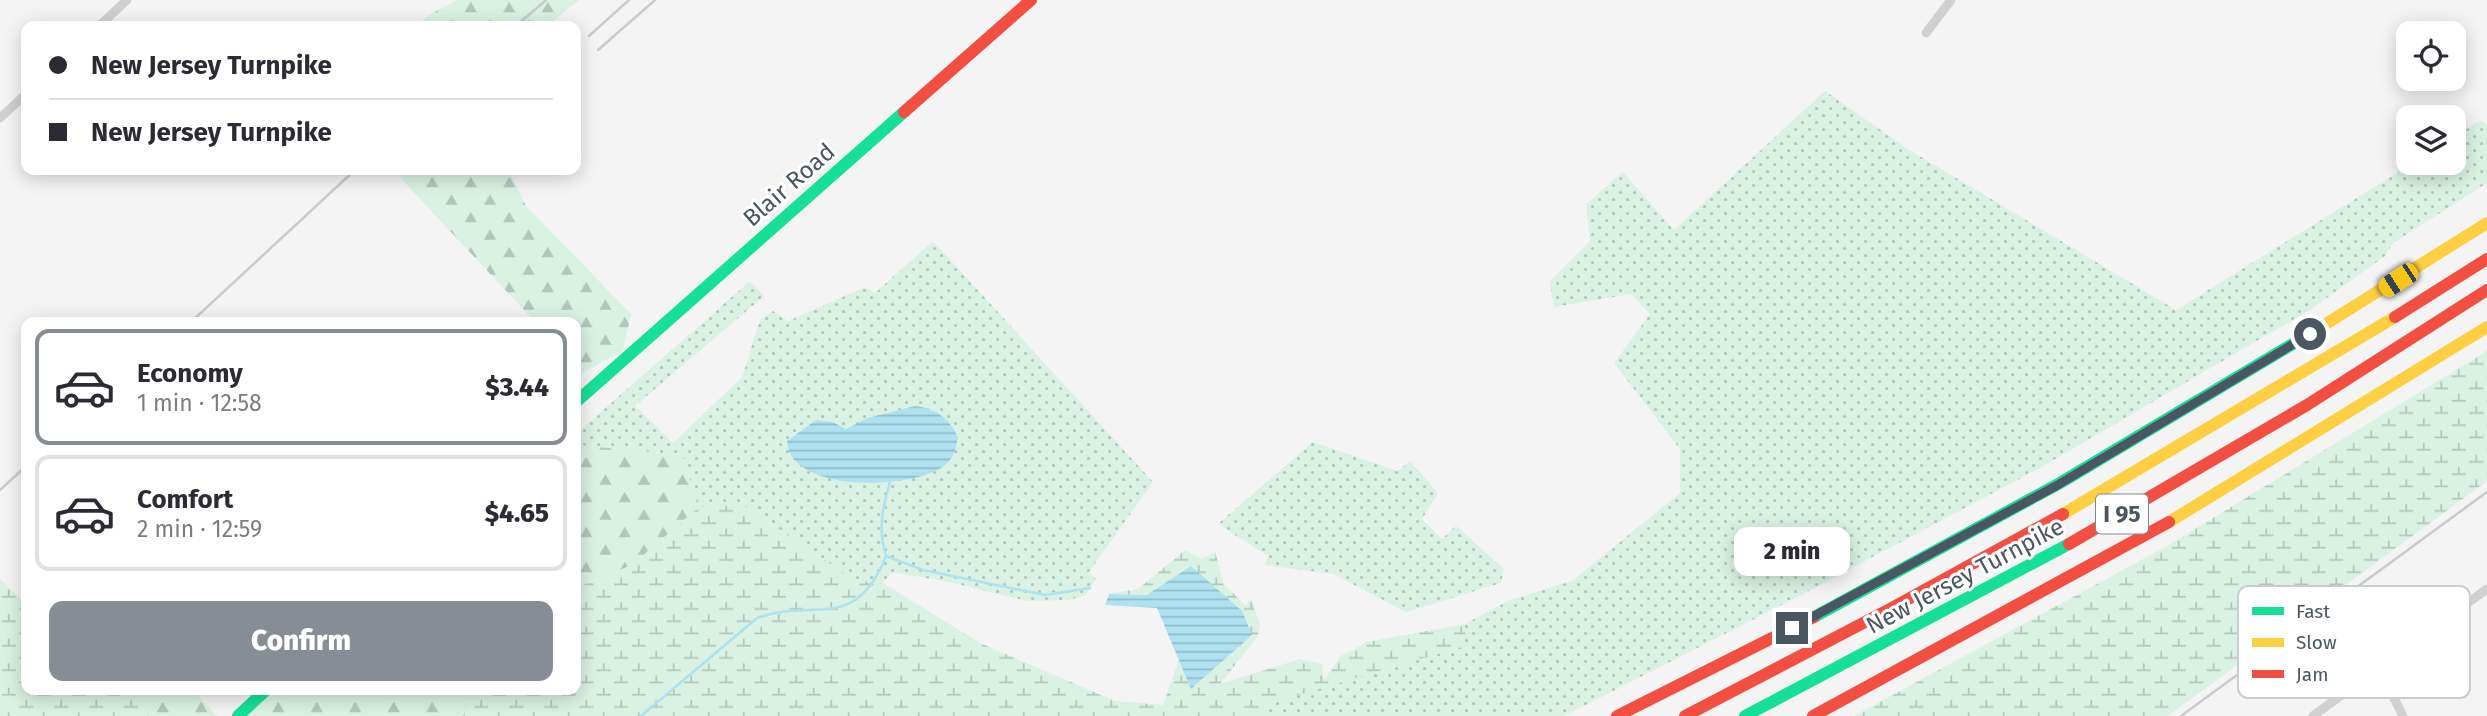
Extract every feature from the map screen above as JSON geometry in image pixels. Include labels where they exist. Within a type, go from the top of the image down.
[{"type":"main road","points":[[1011,0],[1026,5]]},
{"type":"main road","name":"Blair Road","points":[[581,398],[1026,5]]},
{"type":"main road","name":"New Jersey Turnpike","points":[[1617,716],[1771,639],[2047,491],[2245,375],[2487,223]]},
{"type":"main road","name":"New Jersey Turnpike","points":[[1685,716],[2049,524],[2269,395],[2487,259]]},
{"type":"main road","name":"New Jersey Turnpike","points":[[1745,716],[1933,619],[2169,487],[2408,342],[2487,290]]},
{"type":"main road","name":"New Jersey Turnpike","points":[[1813,716],[2183,514],[2487,327]]},
{"type":"main road","points":[[238,716],[261,695]]},
{"type":"street","points":[[104,21],[127,0]]},
{"type":"street","points":[[1926,33],[1951,0]]},
{"type":"street","points":[[0,118],[21,99]]},
{"type":"street","points":[[2470,601],[2487,589]]},
{"type":"street","points":[[2313,716],[2338,698]]},
{"type":"street","points":[[2394,698],[2403,716]]},
{"type":"green space","points":[[457,0],[579,0],[553,21],[422,21]]},
{"type":"green space","points":[[1825,91],[1908,149],[2176,310],[2396,174],[2466,175],[2466,129],[2481,120],[2487,125],[2487,183],[2393,243],[2385,256],[2310,310],[2038,469],[1803,594],[1564,716],[1254,716],[1281,700],[1464,646],[1465,624],[1510,600],[1572,581],[1680,493],[1680,449],[1614,363],[1650,314],[1631,294],[1554,307],[1550,281],[1590,241],[1586,204],[1623,172],[1674,230]]},
{"type":"green space","points":[[398,175],[511,175],[526,206],[631,314],[623,351],[582,373],[581,317],[530,317]]},
{"type":"green space","points":[[933,241],[1153,482],[1089,572],[1096,579],[1086,595],[1069,600],[1027,601],[949,582],[892,572],[883,583],[854,580],[743,505],[699,507],[682,455],[581,445],[581,430],[750,281],[764,296],[635,406],[673,443],[742,377],[760,320],[773,311],[788,321],[865,287],[875,293]],"holes":[[[887,413],[797,464],[787,441],[816,420],[833,422],[846,430]]]},
{"type":"green space","points":[[2487,351],[2487,481],[2344,586],[2238,586],[2238,664],[2168,716],[1854,716],[2167,546]]},
{"type":"green space","points":[[1313,442],[1398,471],[1410,461],[1438,493],[1422,519],[1442,539],[1456,526],[1504,569],[1501,583],[1406,612],[1333,574],[1265,565],[1268,556],[1218,524]]},
{"type":"green space","points":[[581,445],[682,455],[699,507],[632,565],[581,586]]},
{"type":"green space","points":[[743,505],[854,580],[883,583],[980,643],[1115,701],[1163,705],[1179,659],[1192,688],[1252,635],[1147,595],[1109,594],[1138,589],[1185,550],[1202,559],[1215,552],[1224,584],[1246,606],[1251,598],[1260,625],[1258,636],[1220,684],[1300,659],[1322,664],[1324,680],[1341,656],[1367,642],[1465,624],[1465,646],[1281,700],[1254,716],[463,716],[474,695],[581,695],[581,586],[632,565],[699,507]]},
{"type":"green space","points":[[0,579],[21,599],[21,695],[126,695],[149,716],[0,716]]},
{"type":"green space","points":[[126,695],[198,695],[217,716],[149,716]]},
{"type":"green space","points":[[270,695],[474,695],[463,716],[245,716]]},
{"type":"water","points":[[915,406],[941,415],[958,437],[951,459],[945,465],[908,479],[856,482],[830,478],[809,471],[793,458],[787,441],[816,420],[833,422],[846,429],[868,418]]},
{"type":"water","points":[[1191,566],[1242,611],[1252,635],[1191,689],[1157,608],[1105,605],[1109,594],[1147,595]]},
{"type":"waterway","points":[[890,482],[882,519],[886,556],[923,570],[1045,595],[1090,588]]},
{"type":"waterway","points":[[641,716],[757,618],[797,610],[832,608],[861,596],[874,580],[886,556]]},
{"type":"railway","points":[[522,21],[546,0]]},
{"type":"railway","points":[[589,36],[629,0]]},
{"type":"railway","points":[[598,50],[655,0]]},
{"type":"railway","points":[[196,317],[350,175]]},
{"type":"railway","points":[[0,490],[21,471]]},
{"type":"railway","points":[[2359,586],[2487,492]]},
{"type":"railway","points":[[2181,716],[2238,674]]},
{"type":"traffic: fast","points":[[581,398],[904,112]]},
{"type":"traffic: fast","points":[[1814,617],[2060,483],[2321,327]]},
{"type":"traffic: fast","points":[[1745,716],[2069,544]]},
{"type":"traffic: fast","points":[[238,716],[261,695]]},
{"type":"traffic: slow","points":[[2321,327],[2487,223]]},
{"type":"traffic: slow","points":[[2063,514],[2395,317]]},
{"type":"traffic: slow","points":[[2169,522],[2487,327]]},
{"type":"traffic: jam","points":[[904,112],[1031,0]]},
{"type":"traffic: jam","points":[[2395,317],[2487,259]]},
{"type":"traffic: jam","points":[[2069,544],[2307,405],[2487,290]]},
{"type":"traffic: jam","points":[[1685,716],[1890,609],[2063,514]]},
{"type":"traffic: jam","points":[[1813,716],[2169,522]]},
{"type":"traffic: jam","points":[[1617,716],[1814,617]]},
{"type":"route","points":[[1792,628],[2056,486],[2310,334]]}]
